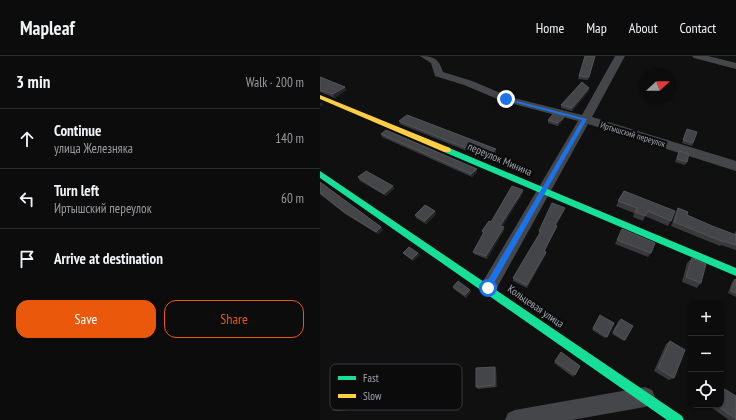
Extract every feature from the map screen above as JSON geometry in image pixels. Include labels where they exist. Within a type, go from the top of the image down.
[{"type":"street","name":"Иртышский переулок","points":[[425,56],[435,62],[438,74],[468,83],[506,99],[585,119],[736,166]]},
{"type":"street","points":[[488,288],[545,191],[620,56]]},
{"type":"street","points":[[698,56],[736,66]]},
{"type":"street","name":"переулок Минина","points":[[320,97],[736,272]]},
{"type":"street","name":"Кольцевая улица","points":[[320,174],[678,420]]},
{"type":"street","points":[[515,420],[646,397]]},
{"type":"building","points":[[585,56],[595,56],[589,77],[579,76]]},
{"type":"building","points":[[320,77],[345,87],[333,94],[320,90]]},
{"type":"building","points":[[582,82],[589,88],[572,108],[561,105]]},
{"type":"building","points":[[554,113],[565,116],[558,123],[548,120]]},
{"type":"building","points":[[407,115],[496,149],[488,157],[399,121]]},
{"type":"building","points":[[687,129],[697,132],[693,143],[683,140]]},
{"type":"building","points":[[386,130],[477,169],[471,174],[381,134]]},
{"type":"building","points":[[679,151],[689,154],[687,162],[677,159]]},
{"type":"building","points":[[366,171],[393,186],[384,194],[358,177]]},
{"type":"building","points":[[320,182],[381,227],[376,232],[343,211],[320,193]]},
{"type":"building","points":[[512,186],[523,190],[500,226],[504,227],[486,256],[473,252],[484,232],[482,231],[489,221],[491,222]]},
{"type":"building","points":[[624,191],[675,211],[671,221],[648,211],[645,216],[635,212],[637,208],[618,201]]},
{"type":"building","points":[[552,203],[565,208],[555,225],[557,226],[544,251],[546,252],[527,285],[513,278],[541,231],[539,231]]},
{"type":"building","points":[[425,205],[435,211],[425,221],[415,215]]},
{"type":"building","points":[[678,208],[688,212],[687,215],[736,235],[736,245],[724,242],[674,222]]},
{"type":"building","points":[[622,229],[655,243],[651,253],[617,240]]},
{"type":"building","points":[[409,247],[418,253],[412,259],[403,253]]},
{"type":"building","points":[[692,258],[706,264],[701,283],[686,277]]},
{"type":"building","points":[[735,279],[736,280],[736,293],[731,291]]},
{"type":"building","points":[[458,281],[470,290],[465,295],[453,287]]},
{"type":"building","points":[[600,315],[614,323],[607,337],[593,328]]},
{"type":"building","points":[[621,319],[633,326],[625,340],[613,332]]},
{"type":"building","points":[[670,341],[685,350],[674,378],[658,368]]},
{"type":"building","points":[[561,352],[580,366],[575,375],[555,361]]},
{"type":"building","points":[[495,367],[495,385],[476,387],[476,368]]},
{"type":"building","points":[[724,389],[736,396],[736,419],[720,408],[724,408]]},
{"type":"traffic: fast","points":[[447,150],[736,272]]},
{"type":"traffic: fast","points":[[320,174],[678,420]]},
{"type":"traffic: slow","points":[[320,97],[447,150]]},
{"type":"route","points":[[488,288],[585,119],[506,99]]}]
